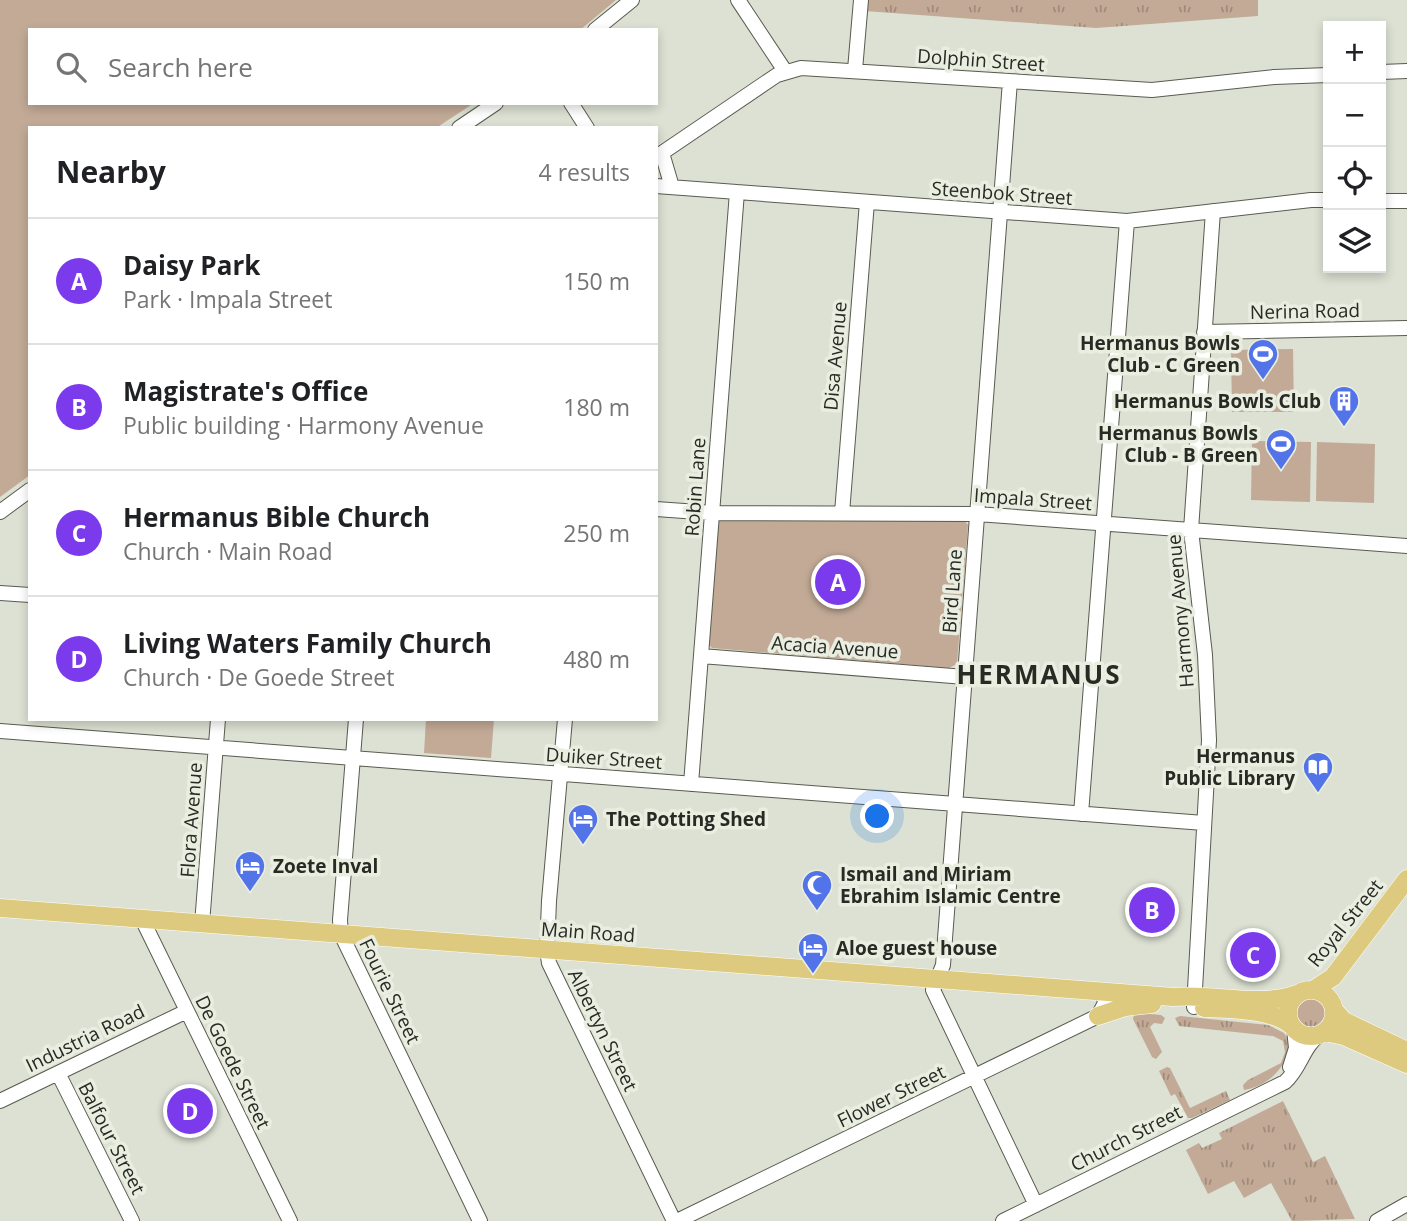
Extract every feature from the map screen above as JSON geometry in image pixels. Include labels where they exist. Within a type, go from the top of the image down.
[{"type":"main road","name":"Royal Street","points":[[1305,992],[1333,977],[1407,879]]},
{"type":"main road","name":"Royal Street","points":[[1333,1008],[1340,983],[1407,898]]},
{"type":"main road","name":"Main Road","points":[[0,908],[1173,997],[1269,1015],[1285,1020],[1293,1028],[1310,1036],[1323,1033],[1344,1036],[1407,1064]]},
{"type":"main road","name":"Main Road","points":[[1194,1001],[1273,1000],[1305,992]]},
{"type":"main road","points":[[1293,1028],[1288,1009],[1291,1000],[1305,992],[1327,996],[1344,1021],[1407,1051]]},
{"type":"main road","points":[[1098,1016],[1136,1005],[1194,1001]]},
{"type":"main road","points":[[1323,1033],[1332,1022],[1333,1008]]},
{"type":"street","points":[[597,28],[632,0]]},
{"type":"street","points":[[738,0],[785,71]]},
{"type":"street","points":[[855,70],[861,0]]},
{"type":"street","name":"Dolphin Street","points":[[659,155],[785,71],[808,67],[1152,90],[1274,77],[1323,75]]},
{"type":"street","points":[[1386,72],[1407,71]]},
{"type":"street","name":"Bird Lane","points":[[1010,81],[943,965],[933,990],[1036,1205]]},
{"type":"street","points":[[462,126],[493,105]]},
{"type":"street","points":[[572,105],[586,126]]},
{"type":"street","points":[[659,155],[672,187]]},
{"type":"street","name":"Steenbok Street","points":[[658,186],[1127,221],[1323,200]]},
{"type":"street","name":"Robin Lane","points":[[691,784],[737,192]]},
{"type":"street","points":[[1386,201],[1407,201]]},
{"type":"street","name":"Disa Avenue","points":[[842,513],[867,202]]},
{"type":"street","name":"Harmony Avenue","points":[[1194,1001],[1209,740],[1207,673],[1191,530],[1213,211]]},
{"type":"street","points":[[1081,814],[1127,221]]},
{"type":"street","name":"Nerina Road","points":[[1205,332],[1407,328]]},
{"type":"street","points":[[0,512],[28,491]]},
{"type":"street","name":"Impala Street","points":[[658,509],[712,513],[977,514],[1407,546]]},
{"type":"street","points":[[0,593],[28,595]]},
{"type":"street","name":"Acacia Avenue","points":[[701,656],[965,677]]},
{"type":"street","name":"Flora Avenue","points":[[202,923],[218,721]]},
{"type":"street","name":"Fourie Street","points":[[356,721],[341,934],[480,1221]]},
{"type":"street","name":"Albertyn Street","points":[[565,721],[547,950],[552,971],[675,1221]]},
{"type":"street","name":"Duiker Street","points":[[0,731],[1205,823]]},
{"type":"street","name":"De Goede Street","points":[[142,919],[290,1221]]},
{"type":"street","points":[[1098,1016],[1104,1006],[1103,992]]},
{"type":"street","name":"Industria Road","points":[[0,1101],[187,1011]]},
{"type":"street","name":"Flower Street","points":[[675,1221],[1098,1016]]},
{"type":"street","name":"Church Street","points":[[1266,1090],[1292,1063],[1296,1048],[1293,1028]]},
{"type":"street","name":"Church Street","points":[[1003,1221],[1266,1090],[1279,1086],[1290,1078],[1299,1066],[1311,1042],[1323,1033]]},
{"type":"street","name":"Balfour Street","points":[[58,1073],[132,1221]]},
{"type":"street","points":[[1377,1221],[1407,1204]]},
{"type":"green space","points":[[0,0],[616,0],[582,28],[28,28],[28,105],[471,105],[439,126],[28,126],[28,476],[0,497]]},
{"type":"green space","points":[[866,0],[1258,0],[1258,16],[1096,28],[865,11]]},
{"type":"green space","name":"Hermanus Bowls Club - C Green","points":[[1293,349],[1294,412],[1232,412],[1231,350]]},
{"type":"green space","name":"Hermanus Bowls Club - B Green","points":[[1252,441],[1311,442],[1310,502],[1251,500]]},
{"type":"green space","points":[[1317,442],[1375,444],[1374,503],[1316,501]]},
{"type":"green space","points":[[719,521],[965,521],[968,525],[957,664],[949,668],[712,648],[707,643]]},
{"type":"green space","points":[[426,721],[494,721],[491,758],[424,753]]},
{"type":"green space","points":[[1311,999],[1321,1003],[1325,1013],[1321,1023],[1311,1027],[1301,1023],[1297,1013],[1301,1003]]},
{"type":"green space","points":[[1134,1015],[1161,1015],[1165,1018],[1162,1024],[1154,1023],[1150,1027],[1162,1052],[1156,1059],[1152,1057],[1133,1019]]},
{"type":"green space","points":[[1180,1016],[1268,1025],[1284,1033],[1289,1041],[1286,1059],[1269,1080],[1244,1090],[1243,1085],[1248,1080],[1281,1063],[1285,1052],[1283,1041],[1273,1036],[1179,1026],[1175,1018]]},
{"type":"green space","points":[[1170,1068],[1190,1108],[1226,1091],[1230,1100],[1188,1118],[1175,1094],[1171,1096],[1159,1071]]},
{"type":"green space","points":[[1283,1101],[1313,1162],[1325,1156],[1355,1219],[1292,1221],[1271,1183],[1244,1198],[1234,1181],[1208,1194],[1186,1150],[1199,1143],[1202,1148],[1222,1139],[1219,1133]]},
{"type":"place","name":"Hermanus Bowls Club - C Green","points":[[1263,381]]},
{"type":"place","name":"Hermanus Bowls Club","points":[[1344,428]]},
{"type":"place","name":"Hermanus Bowls Club - B Green","points":[[1281,471]]},
{"type":"place","name":"Daisy Park","points":[[838,582]]},
{"type":"place","name":"Hermanus Public Library","points":[[1318,794]]},
{"type":"place","name":"The Potting Shed","points":[[583,846]]},
{"type":"place","name":"Zoete Inval","points":[[250,893]]},
{"type":"place","name":"Magistrate's Office","points":[[1152,910]]},
{"type":"place","name":"Ismail and Miriam Ebrahim Islamic Centre","points":[[817,912]]},
{"type":"place","name":"Hermanus Bible Church","points":[[1253,955]]},
{"type":"place","name":"Aloe guest house","points":[[813,975]]},
{"type":"place","name":"Living Waters Family Church","points":[[190,1111]]},
{"type":"district","name":"HERMANUS","points":[[1039,675]]}]
